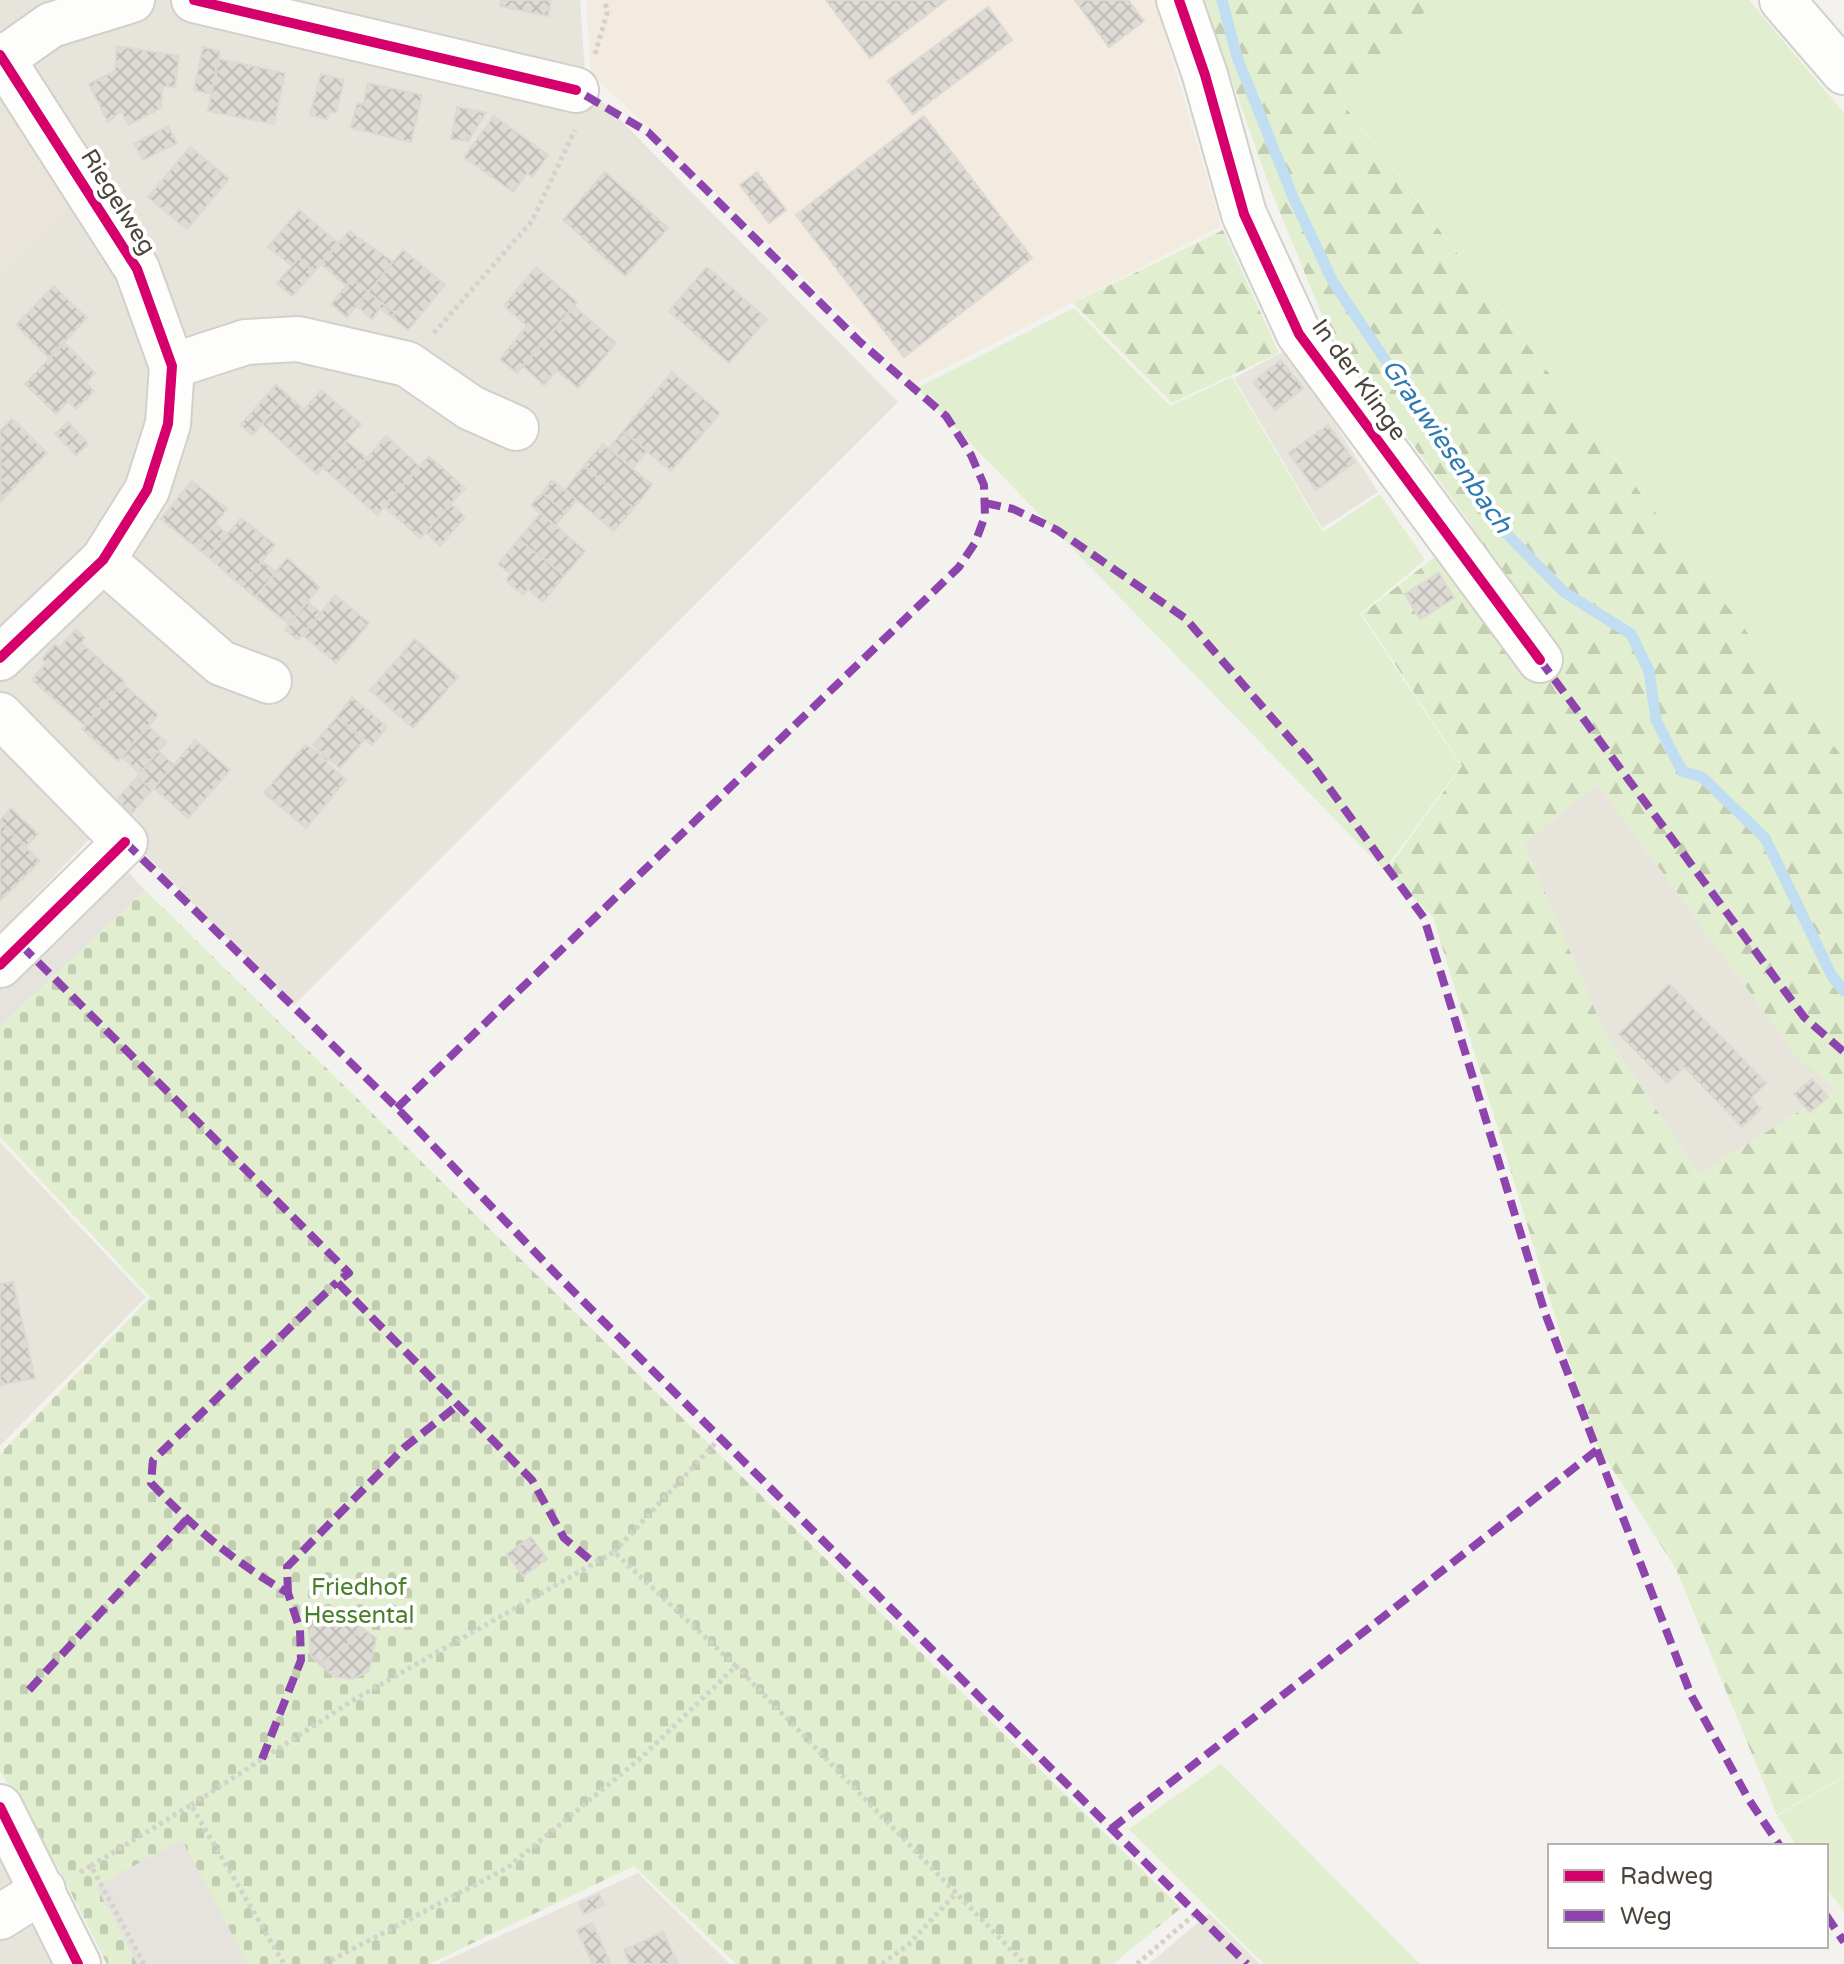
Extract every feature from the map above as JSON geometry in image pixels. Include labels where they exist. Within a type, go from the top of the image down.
[{"type":"street","name":"Riegelweg","points":[[0,658],[103,560],[147,490],[168,424],[172,366],[137,269],[2,57],[51,25],[132,0]]},
{"type":"street","points":[[194,0],[576,90]]},
{"type":"street","name":"In der Klinge","points":[[1179,0],[1205,75],[1244,214],[1299,334],[1540,660]]},
{"type":"street","points":[[1782,0],[1844,72]]},
{"type":"street","points":[[172,366],[246,342],[298,339],[407,364],[471,408],[516,428]]},
{"type":"street","points":[[103,560],[221,663],[269,681]]},
{"type":"street","points":[[0,715],[125,842],[0,965]]},
{"type":"street","points":[[0,1807],[78,1964]]},
{"type":"street","points":[[0,1917],[43,1890]]},
{"type":"path","points":[[407,364],[532,221],[573,138],[579,112],[576,90],[585,90],[607,13],[605,0]]},
{"type":"path","points":[[43,1890],[91,1866],[191,1805],[355,1699],[614,1552],[720,1438]]},
{"type":"path","points":[[614,1552],[736,1666],[1025,1964]]},
{"type":"path","points":[[324,1964],[507,1868],[642,1757],[736,1666]]},
{"type":"path","points":[[191,1805],[284,1964]]},
{"type":"path","points":[[91,1866],[144,1964]]},
{"type":"path","points":[[882,1964],[909,1944],[957,1892]]},
{"type":"path","points":[[1137,1964],[1196,1913]]},
{"type":"shaded area","points":[[0,0],[580,0],[586,85],[898,402],[293,1006],[110,818],[0,932]]},
{"type":"shaded area","points":[[586,0],[1155,0],[1221,226],[915,384],[591,73]]},
{"type":"shaded area","points":[[0,106],[18,128],[25,125],[76,203],[0,277]]},
{"type":"shaded area","points":[[1288,349],[1378,492],[1322,528],[1234,378]]},
{"type":"shaded area","points":[[1597,783],[1795,1054],[1835,1089],[1699,1174],[1605,1033],[1524,844]]},
{"type":"shaded area","points":[[125,869],[145,890],[0,1026],[0,987]]},
{"type":"shaded area","points":[[0,1142],[146,1297],[0,1446]]},
{"type":"shaded area","points":[[182,1840],[248,1964],[137,1964],[96,1886]]},
{"type":"shaded area","points":[[0,1855],[55,1964],[0,1964]]},
{"type":"shaded area","points":[[638,1873],[730,1964],[438,1964]]},
{"type":"shaded area","points":[[1209,1913],[1260,1964],[1149,1964]]},
{"type":"green space","points":[[1204,0],[1436,0],[1340,100],[1844,759],[1844,1776],[1777,1815],[1676,1569],[1592,1437],[1433,917],[1386,871],[1462,766],[1362,614],[1473,527],[1326,325],[1268,183]],"holes":[[[1597,783],[1795,1054],[1835,1089],[1699,1174],[1605,1033],[1524,844]]]},
{"type":"green space","points":[[1436,0],[1749,0],[1844,113],[1844,759],[1340,99]]},
{"type":"green space","points":[[1223,230],[1279,353],[1172,403],[1073,303]]},
{"type":"green space","points":[[1074,308],[1170,406],[1232,377],[1323,532],[1380,494],[1425,560],[1360,614],[1461,766],[1384,870],[917,388]]},
{"type":"green space","name":"Friedhof Hessental","points":[[145,890],[1181,1908],[1113,1964],[736,1964],[634,1866],[429,1964],[107,1964],[59,1869],[0,1771],[0,1454],[150,1297],[0,1137],[0,1026]]},
{"type":"green space","points":[[1221,1764],[1420,1964],[1264,1964],[1129,1829]]},
{"type":"green space","points":[[1844,1777],[1844,1912],[1828,1890],[1828,1844],[1796,1844],[1777,1816]]},
{"type":"building","points":[[501,0],[551,0],[548,16],[500,6]]},
{"type":"building","points":[[826,0],[946,0],[870,58]]},
{"type":"building","points":[[1075,0],[1128,0],[1144,21],[1109,47]]},
{"type":"building","points":[[988,7],[1012,40],[913,114],[888,81]]},
{"type":"building","points":[[117,46],[179,56],[175,87],[162,86],[161,108],[129,125],[121,111],[108,122],[89,84],[115,71]]},
{"type":"building","points":[[203,47],[220,51],[211,94],[194,90]]},
{"type":"building","points":[[219,59],[285,73],[274,124],[208,111]]},
{"type":"building","points":[[321,74],[344,80],[336,113],[329,112],[327,119],[310,115]]},
{"type":"building","points":[[368,83],[422,95],[411,142],[351,128],[357,103],[363,105]]},
{"type":"building","points":[[457,107],[486,113],[468,141],[451,139]]},
{"type":"building","points":[[494,116],[548,155],[532,177],[527,173],[513,192],[464,157]]},
{"type":"building","points":[[924,116],[1032,258],[904,357],[796,215]]},
{"type":"building","points":[[168,126],[177,143],[143,160],[134,144]]},
{"type":"building","points":[[190,147],[229,179],[187,229],[148,197]]},
{"type":"building","points":[[605,172],[668,228],[625,276],[563,220]]},
{"type":"building","points":[[757,172],[786,210],[769,223],[740,185]]},
{"type":"building","points":[[299,210],[338,243],[314,272],[299,258],[292,266],[268,247]]},
{"type":"building","points":[[349,231],[393,262],[368,292],[352,279],[347,286],[321,264]]},
{"type":"building","points":[[403,250],[445,285],[408,330],[392,317],[395,313],[368,292]]},
{"type":"building","points":[[299,258],[314,272],[292,296],[277,283]]},
{"type":"building","points":[[536,267],[577,302],[517,373],[500,359],[527,326],[504,306]]},
{"type":"building","points":[[707,267],[767,319],[729,363],[669,311]]},
{"type":"building","points":[[352,279],[368,292],[347,317],[331,304]]},
{"type":"building","points":[[54,286],[87,318],[49,358],[16,325]]},
{"type":"building","points":[[368,292],[395,313],[392,317],[380,308],[372,319],[357,306]]},
{"type":"building","points":[[574,306],[616,343],[578,388],[557,370],[544,385],[523,366]]},
{"type":"building","points":[[64,343],[95,373],[86,383],[94,391],[76,409],[68,401],[56,414],[25,384]]},
{"type":"building","points":[[1281,360],[1303,388],[1275,410],[1253,382]]},
{"type":"building","points":[[672,372],[720,413],[671,471],[623,431]]},
{"type":"building","points":[[276,385],[288,395],[252,435],[240,425]]},
{"type":"building","points":[[321,390],[361,424],[317,474],[262,424],[288,395],[304,410]]},
{"type":"building","points":[[12,419],[47,453],[1,501],[0,431]]},
{"type":"building","points":[[68,422],[88,444],[76,455],[55,434]]},
{"type":"building","points":[[1328,425],[1355,462],[1316,490],[1289,453]]},
{"type":"building","points":[[623,431],[647,451],[633,468],[609,448]]},
{"type":"building","points":[[386,436],[419,466],[377,515],[343,485]]},
{"type":"building","points":[[346,441],[367,458],[343,485],[323,468]]},
{"type":"building","points":[[603,444],[652,485],[634,508],[584,466]]},
{"type":"building","points":[[429,456],[465,488],[420,538],[384,506]]},
{"type":"building","points":[[584,466],[634,508],[614,531],[565,490]]},
{"type":"building","points":[[552,480],[577,500],[566,513],[542,493]]},
{"type":"building","points":[[192,481],[227,509],[196,547],[161,519]]},
{"type":"building","points":[[542,493],[566,513],[555,526],[531,505]]},
{"type":"building","points":[[451,504],[465,517],[440,546],[426,532]]},
{"type":"building","points":[[541,513],[585,551],[564,576],[519,539]]},
{"type":"building","points":[[241,518],[275,545],[242,586],[208,557]]},
{"type":"building","points":[[215,524],[227,534],[208,557],[196,547]]},
{"type":"building","points":[[519,539],[564,576],[543,602],[528,589],[523,595],[506,580],[511,574],[498,564]]},
{"type":"building","points":[[287,558],[320,587],[289,624],[255,597]]},
{"type":"building","points":[[262,561],[276,572],[255,597],[242,586]]},
{"type":"building","points":[[1439,573],[1454,598],[1420,619],[1405,594]]},
{"type":"building","points":[[335,595],[369,623],[336,663],[303,635]]},
{"type":"building","points":[[307,602],[321,613],[298,640],[285,630]]},
{"type":"building","points":[[76,629],[85,638],[81,643],[124,681],[85,726],[32,680],[46,663],[42,659],[55,644],[59,648]]},
{"type":"building","points":[[415,639],[458,677],[413,728],[370,690]]},
{"type":"building","points":[[122,683],[158,715],[118,761],[82,729]]},
{"type":"building","points":[[352,697],[387,727],[372,745],[337,717]]},
{"type":"building","points":[[337,717],[364,740],[340,768],[313,745]]},
{"type":"building","points":[[148,726],[166,742],[140,773],[122,757]]},
{"type":"building","points":[[195,740],[230,770],[188,818],[154,788]]},
{"type":"building","points":[[305,745],[329,759],[326,762],[346,780],[306,828],[264,793]]},
{"type":"building","points":[[158,751],[174,765],[152,790],[137,777]]},
{"type":"building","points":[[137,777],[152,790],[132,813],[117,800]]},
{"type":"building","points":[[11,808],[38,834],[26,846],[0,821]]},
{"type":"building","points":[[0,821],[40,861],[0,901]]},
{"type":"building","points":[[1669,984],[1766,1083],[1751,1098],[1761,1109],[1742,1127],[1684,1067],[1667,1083],[1619,1034]]},
{"type":"building","points":[[1812,1079],[1828,1097],[1810,1112],[1794,1094]]},
{"type":"building","points":[[13,1282],[35,1378],[0,1385],[0,1284]]},
{"type":"building","points":[[531,1537],[547,1559],[523,1576],[507,1554]]},
{"type":"building","points":[[344,1613],[359,1626],[351,1642],[319,1664],[311,1655],[309,1631],[325,1614]]},
{"type":"building","points":[[359,1626],[376,1638],[369,1671],[352,1679],[335,1677],[319,1664],[351,1642]]},
{"type":"building","points":[[599,1894],[604,1905],[584,1914],[579,1903]]},
{"type":"building","points":[[592,1923],[610,1962],[606,1964],[593,1964],[577,1930]]},
{"type":"building","points":[[663,1932],[678,1964],[630,1964],[624,1950]]},
{"type":"waterway","name":"Grauwiesenbach","points":[[1222,0],[1237,57],[1293,197],[1333,282],[1491,518],[1564,592],[1631,634],[1649,671],[1656,720],[1682,771],[1702,777],[1765,838],[1832,976],[1844,991]]},
{"type":"marked path","points":[[397,1108],[959,567],[975,543],[985,516],[984,485],[971,455],[946,416],[860,342],[648,132],[576,90]]},
{"type":"marked path","points":[[985,503],[1013,509],[1057,530],[1185,618],[1308,759],[1424,918],[1545,1313],[1592,1437],[1691,1695],[1749,1800],[1779,1844]]},
{"type":"marked path","points":[[1540,660],[1804,1017],[1844,1052]]},
{"type":"marked path","points":[[125,842],[397,1108],[556,1274],[1247,1964]]},
{"type":"marked path","points":[[21,945],[349,1273],[337,1282],[532,1480],[564,1538],[594,1563]]},
{"type":"marked path","points":[[262,1759],[301,1660],[300,1630],[288,1593],[233,1557],[166,1499],[151,1483],[153,1460],[337,1282]]},
{"type":"marked path","points":[[288,1593],[287,1567],[405,1447],[458,1405]]},
{"type":"marked path","points":[[1111,1829],[1597,1450]]},
{"type":"marked path","points":[[29,1690],[187,1519]]},
{"type":"marked path","points":[[1828,1918],[1844,1942]]},
{"type":"cycle path","points":[[194,0],[576,90]]},
{"type":"cycle path","points":[[1179,0],[1205,75],[1244,214],[1299,334],[1540,660]]},
{"type":"cycle path","points":[[0,55],[137,269],[172,366],[168,424],[147,490],[103,560],[0,658]]},
{"type":"cycle path","points":[[0,965],[125,842]]},
{"type":"cycle path","points":[[0,1807],[78,1964]]}]
